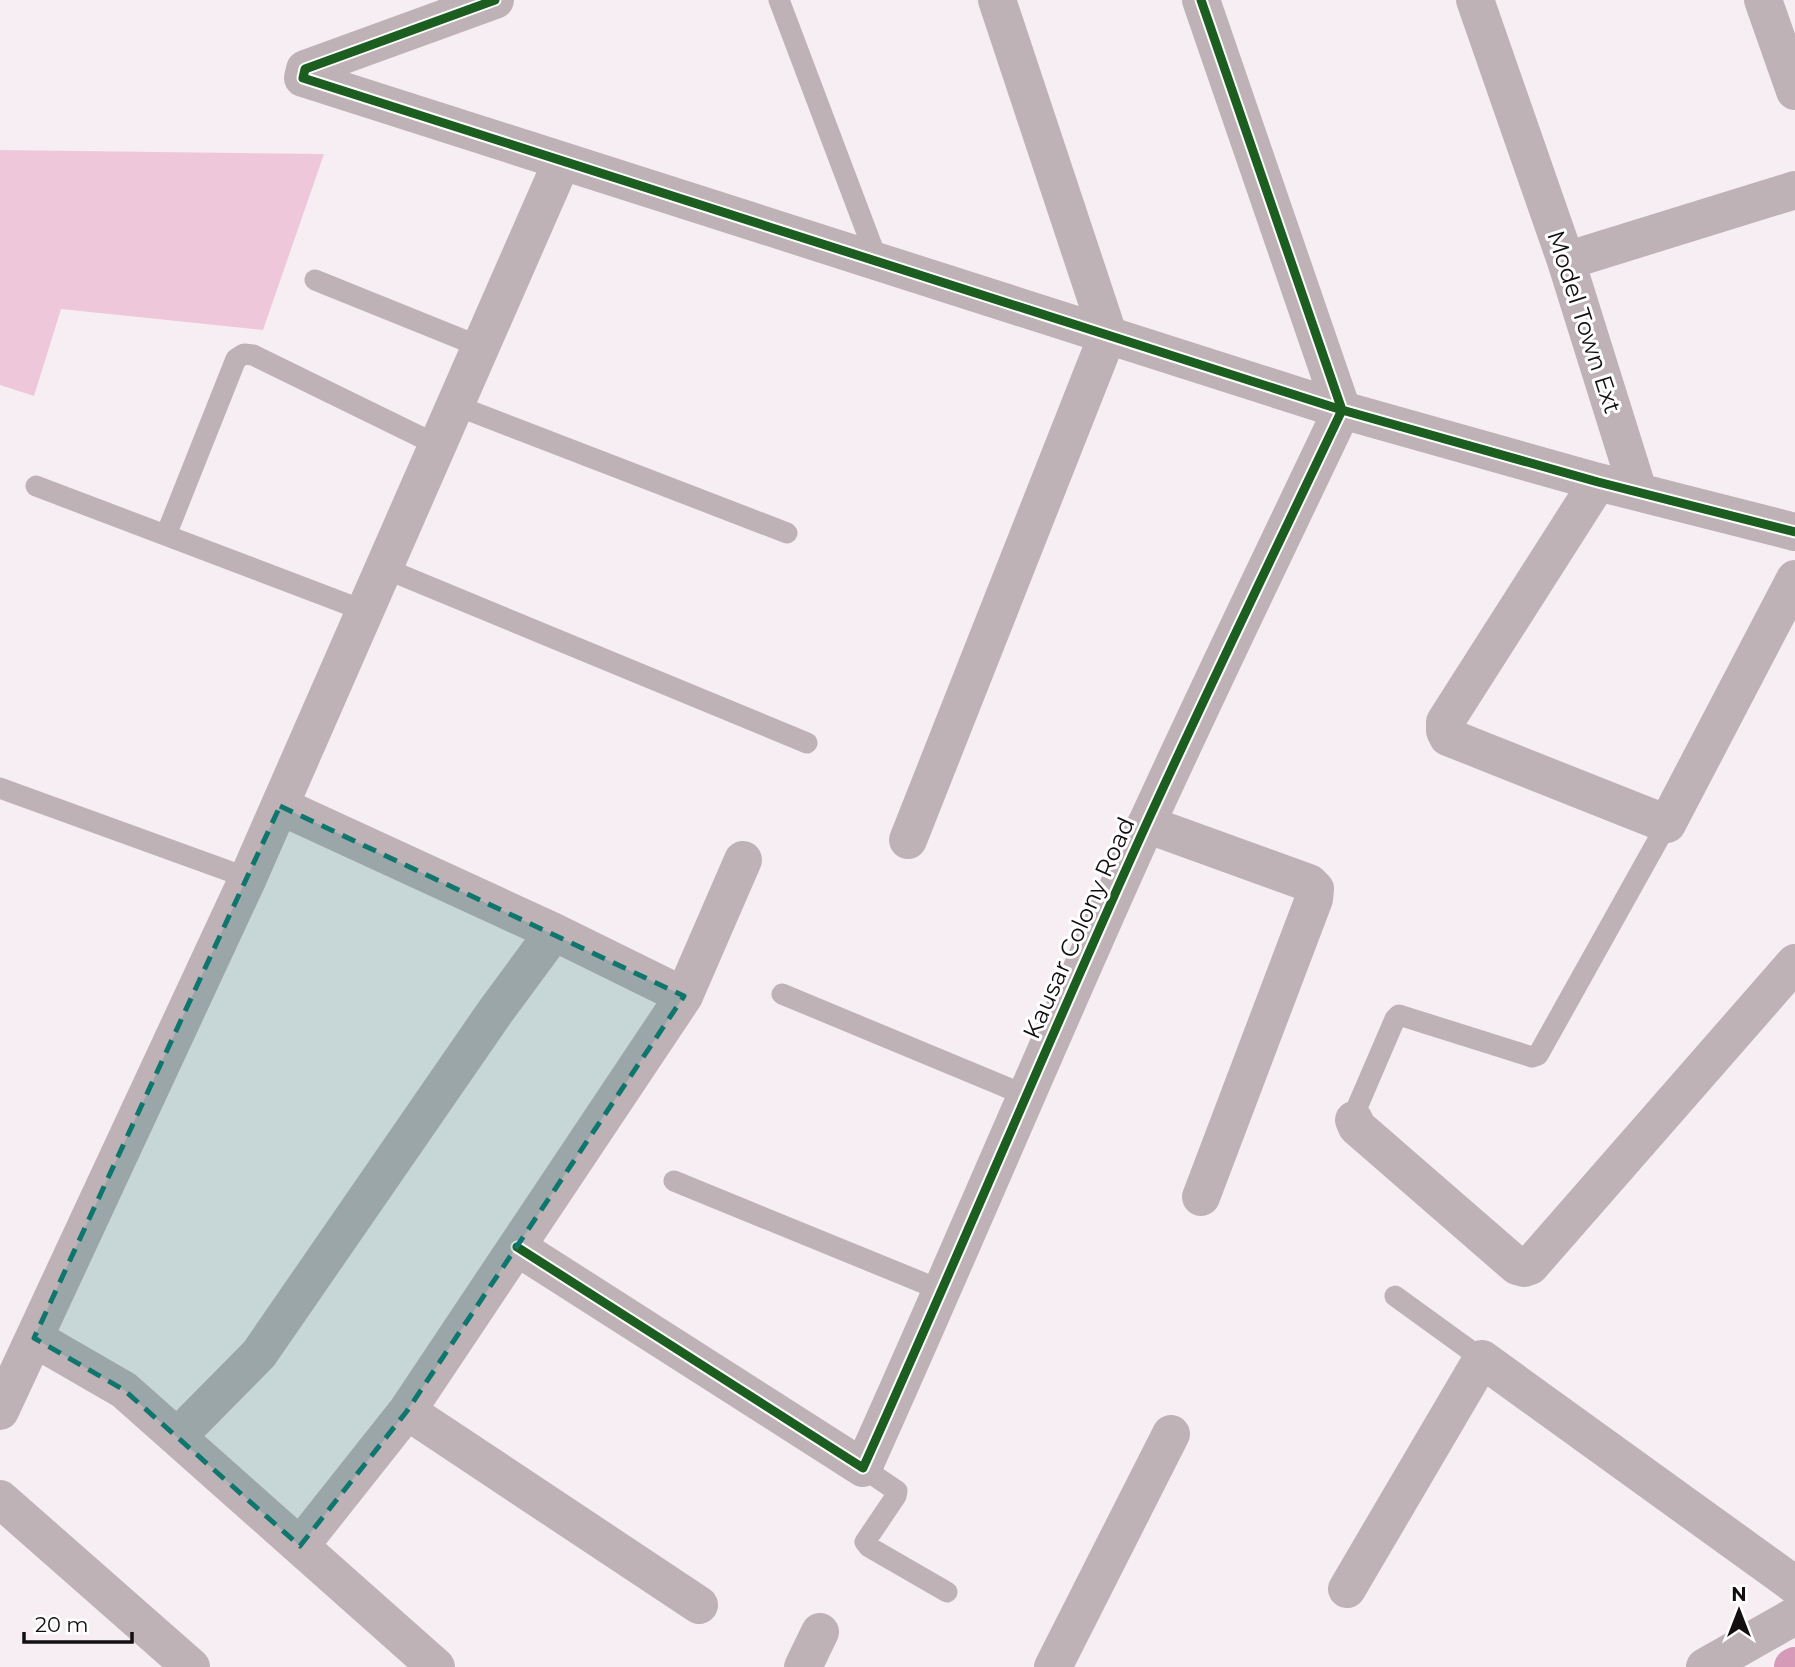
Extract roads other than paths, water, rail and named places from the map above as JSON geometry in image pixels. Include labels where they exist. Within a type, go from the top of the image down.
[{"type":"street","points":[[495,0],[432,11],[305,69],[303,78],[1342,410],[1598,482],[1795,532]]},
{"type":"street","points":[[908,840],[1108,334],[998,0]]},
{"type":"street","points":[[1201,0],[1342,410]]},
{"type":"street","name":"Model Town Ext","points":[[1475,0],[1566,261],[1638,491]]},
{"type":"street","points":[[1763,0],[1795,90]]},
{"type":"street","points":[[0,1411],[248,878],[562,161]]},
{"type":"street","points":[[1566,261],[1795,190]]},
{"type":"street","name":"Kausar Colony Road","points":[[863,1468],[1146,824],[1342,410]]},
{"type":"street","points":[[1598,482],[1445,722],[1448,737],[1667,824],[1795,579]]},
{"type":"street","points":[[280,806],[554,932],[684,996]]},
{"type":"street","points":[[1146,824],[1309,883],[1315,889],[1314,899],[1201,1197]]},
{"type":"street","points":[[300,1546],[407,1411],[684,996],[743,860]]},
{"type":"street","points":[[177,1437],[259,1353],[495,1012],[554,932]]},
{"type":"street","points":[[1354,1120],[1357,1127],[1517,1266],[1530,1266],[1795,963]]},
{"type":"street","points":[[517,1247],[863,1468]]},
{"type":"street","points":[[34,1338],[124,1390],[436,1667]]},
{"type":"street","points":[[1347,1589],[1482,1360],[1795,1585]]},
{"type":"street","points":[[407,1411],[699,1605]]},
{"type":"street","points":[[1054,1667],[1171,1434]]},
{"type":"street","points":[[0,1499],[191,1667]]},
{"type":"street","points":[[1705,1667],[1795,1616]]},
{"type":"street","points":[[803,1667],[820,1632]]},
{"type":"lane","points":[[779,0],[878,262]]},
{"type":"lane","points":[[315,280],[481,347]]},
{"type":"lane","points":[[166,536],[236,359],[244,354],[253,355],[437,445]]},
{"type":"lane","points":[[455,405],[787,533]]},
{"type":"lane","points":[[36,486],[365,611]]},
{"type":"lane","points":[[384,568],[807,743]]},
{"type":"lane","points":[[0,788],[248,878]]},
{"type":"lane","points":[[1354,1120],[1360,1100],[1399,1015],[1532,1057],[1538,1055],[1667,824]]},
{"type":"lane","points":[[782,994],[1026,1095]]},
{"type":"lane","points":[[674,1181],[943,1291]]},
{"type":"lane","points":[[1395,1296],[1482,1360]]},
{"type":"lane","points":[[863,1468],[897,1491],[865,1542],[869,1547],[947,1592]]}]
